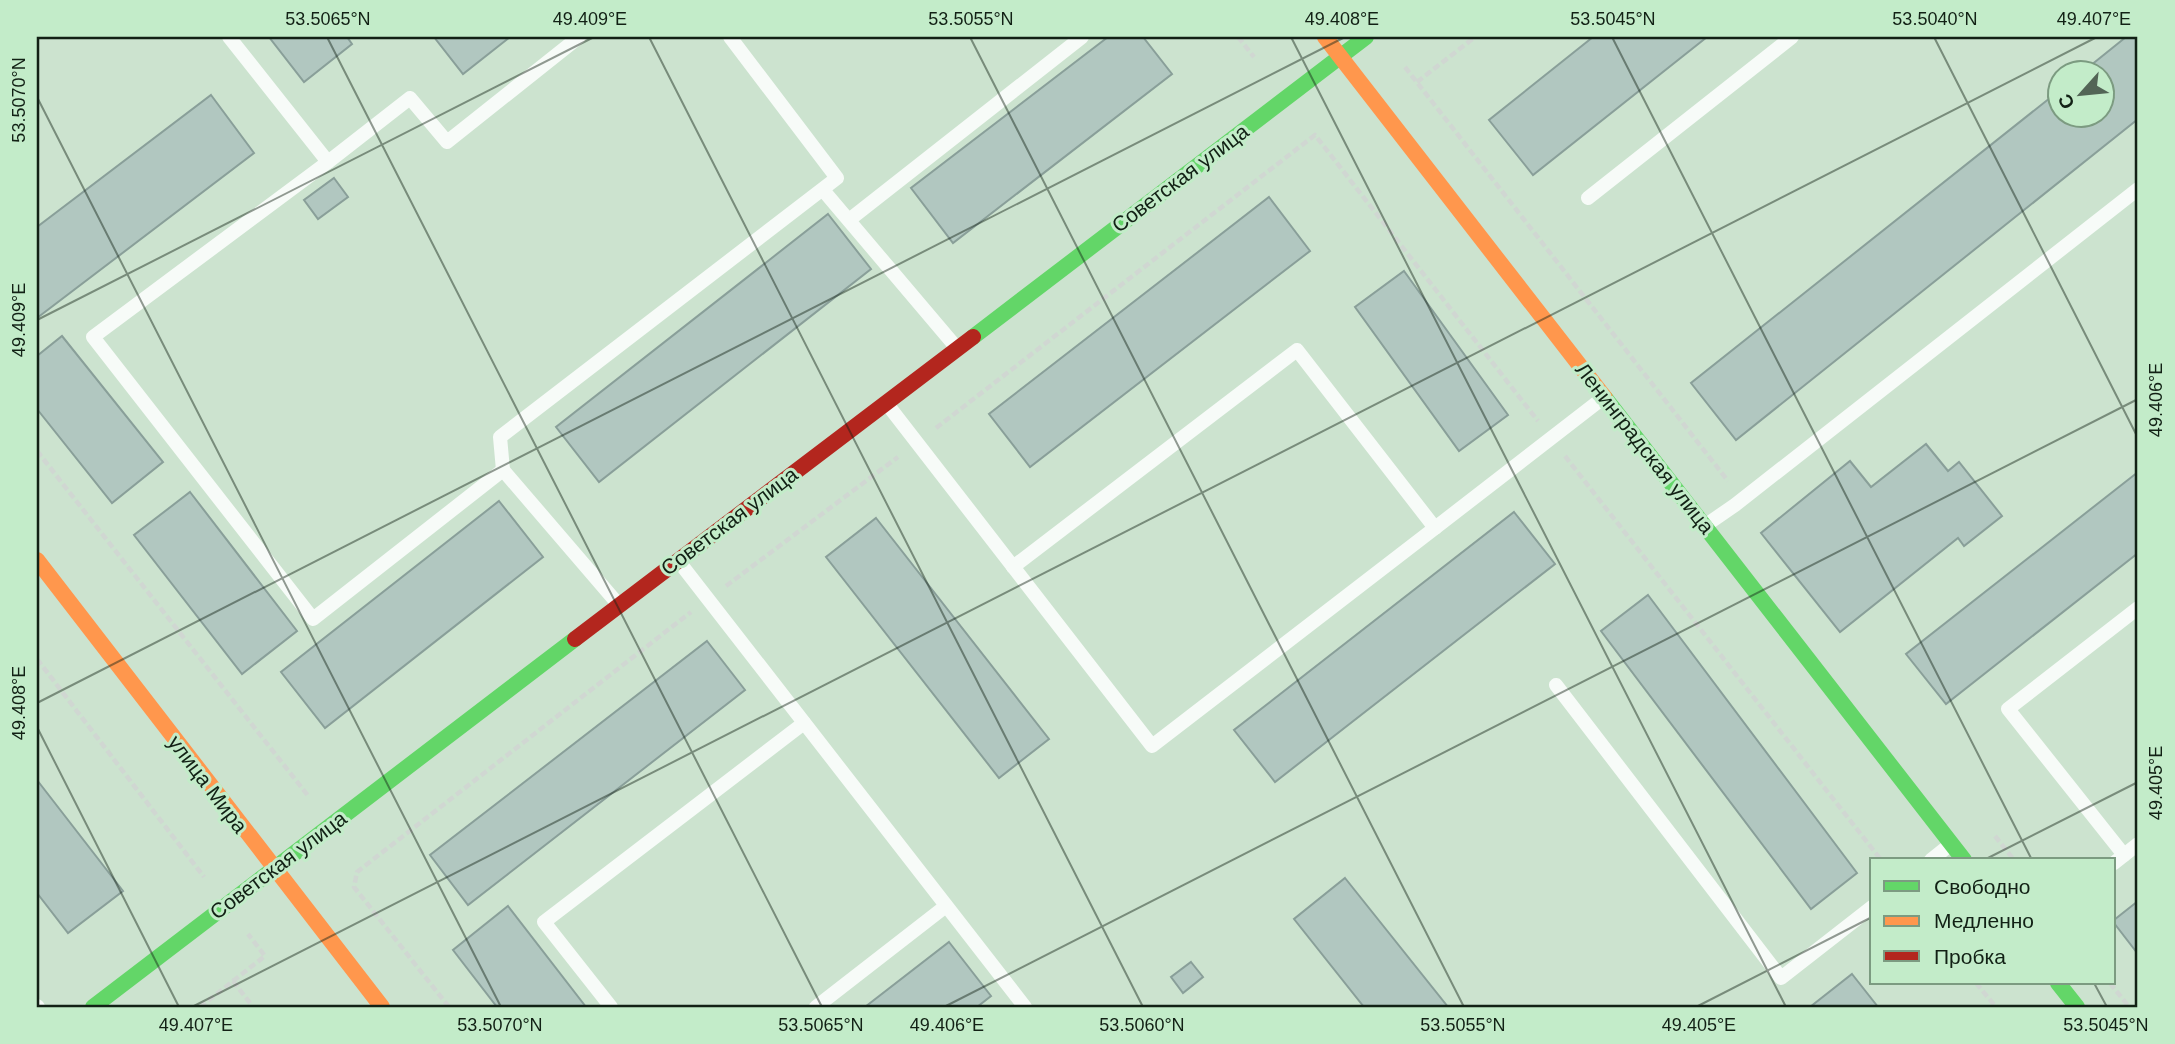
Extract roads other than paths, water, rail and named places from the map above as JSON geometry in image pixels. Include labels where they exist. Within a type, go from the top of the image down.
[{"type":"main road","name":"Ленинградская улица","points":[[1325,37],[1962,858]]},
{"type":"main road","name":"Советская улица","points":[[93,1007],[1366,37]]},
{"type":"main road","name":"улица Мира","points":[[37,559],[382,1007]]},
{"type":"main road","points":[[2060,984],[2077,1007]]},
{"type":"lane","points":[[229,37],[328,162]]},
{"type":"lane","points":[[502,470],[313,619],[93,337],[410,98],[446,142],[579,37]]},
{"type":"lane","points":[[618,606],[502,470],[500,437],[837,178],[730,37]]},
{"type":"lane","points":[[849,220],[1082,37]]},
{"type":"lane","points":[[1588,198],[1792,37]]},
{"type":"lane","points":[[1705,526],[2138,189]]},
{"type":"lane","points":[[823,190],[956,348]]},
{"type":"lane","points":[[1013,567],[1297,350],[1434,527]]},
{"type":"lane","points":[[886,402],[1152,746],[1604,397]]},
{"type":"lane","points":[[678,560],[1025,1007]]},
{"type":"lane","points":[[2138,608],[2008,709],[2119,859],[2138,844]]},
{"type":"lane","points":[[1556,685],[1781,978],[1870,908]]},
{"type":"lane","points":[[611,1007],[544,922],[804,723]]},
{"type":"lane","points":[[1934,858],[1951,844]]},
{"type":"lane","points":[[816,1007],[946,906]]}]
